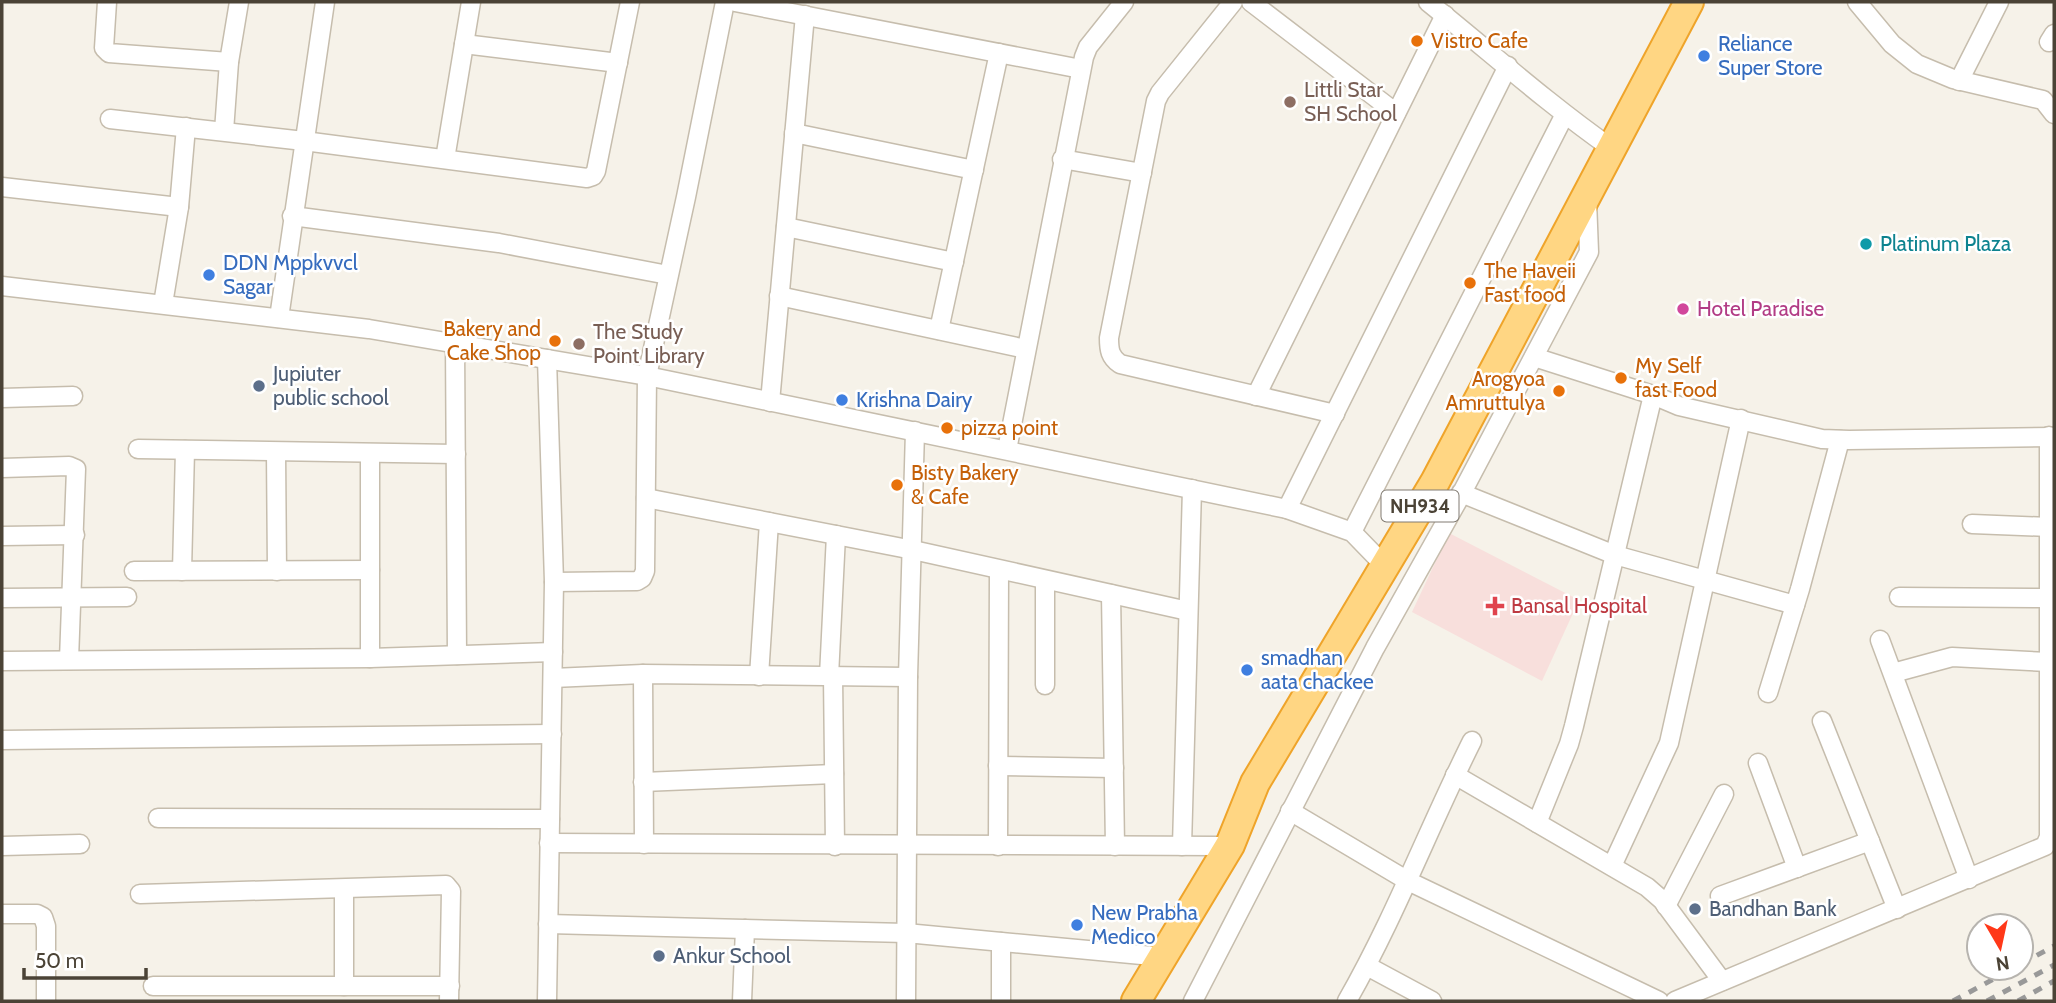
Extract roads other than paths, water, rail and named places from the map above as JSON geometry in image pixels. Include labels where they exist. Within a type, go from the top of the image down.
[{"type":"highway","name":"NH934","points":[[1136,1001],[1230,845],[1255,783],[1435,482],[1689,2]]},
{"type":"street","points":[[107,2],[103,41],[104,48],[109,52],[229,62]]},
{"type":"street","points":[[224,131],[229,62],[239,2]]},
{"type":"street","points":[[279,318],[324,2]]},
{"type":"street","points":[[445,159],[471,2]]},
{"type":"street","points":[[110,119],[587,178],[593,176],[596,171],[630,2]]},
{"type":"street","points":[[554,582],[637,581],[645,571],[647,376],[686,197],[724,2]]},
{"type":"street","points":[[735,2],[816,12],[999,53],[1080,68]]},
{"type":"street","points":[[1007,450],[1080,68],[1088,47],[1124,2]]},
{"type":"street","points":[[1233,2],[1160,93],[1109,338],[1112,358],[1119,364],[1335,414]]},
{"type":"street","points":[[1251,2],[1396,113]]},
{"type":"street","points":[[1428,2],[1508,66],[1564,116],[1611,148]]},
{"type":"street","points":[[1859,2],[1904,55],[1934,72],[1959,81],[2043,100],[2054,114]]},
{"type":"street","points":[[1959,81],[1999,2]]},
{"type":"street","points":[[770,402],[794,133],[816,12]]},
{"type":"street","points":[[1256,396],[1445,15]]},
{"type":"street","points":[[464,44],[618,63]]},
{"type":"street","points":[[939,330],[999,53]]},
{"type":"street","points":[[1287,509],[1508,66]]},
{"type":"street","points":[[1353,532],[1564,116]]},
{"type":"street","points":[[163,304],[180,207],[186,127]]},
{"type":"street","points":[[794,133],[974,170]]},
{"type":"street","points":[[1062,159],[1142,173]]},
{"type":"street","points":[[2,187],[180,207]]},
{"type":"street","points":[[1194,1001],[1375,648],[1590,252],[1587,192]]},
{"type":"street","points":[[292,216],[499,243],[668,275]]},
{"type":"street","points":[[786,227],[954,262]]},
{"type":"street","points":[[2,286],[369,328],[647,376],[1287,509],[1353,532],[1385,566]]},
{"type":"street","points":[[779,296],[1026,349]]},
{"type":"street","points":[[455,343],[457,655]]},
{"type":"street","points":[[1534,357],[1679,406],[1822,439],[2052,437],[2049,527],[2048,841],[2040,850],[1675,1001]]},
{"type":"street","points":[[547,359],[554,582],[547,1001]]},
{"type":"street","points":[[1537,823],[1569,744],[1653,395]]},
{"type":"street","points":[[2,398],[73,396]]},
{"type":"street","points":[[1612,866],[1669,743],[1741,419]]},
{"type":"street","points":[[906,1001],[908,677],[915,431]]},
{"type":"street","points":[[1768,692],[1840,440]]},
{"type":"street","points":[[138,449],[456,454]]},
{"type":"street","points":[[182,571],[185,450]]},
{"type":"street","points":[[276,452],[277,571]]},
{"type":"street","points":[[370,454],[370,658]]},
{"type":"street","points":[[2,468],[69,466],[76,469],[69,660]]},
{"type":"street","points":[[1182,846],[1192,489]]},
{"type":"street","points":[[1461,493],[1615,555],[1795,604]]},
{"type":"street","points":[[646,498],[913,551],[1188,611]]},
{"type":"street","points":[[759,676],[769,522]]},
{"type":"street","points":[[1972,524],[2049,527]]},
{"type":"street","points":[[2,536],[75,535]]},
{"type":"street","points":[[835,846],[831,676],[836,535]]},
{"type":"street","points":[[134,571],[370,570]]},
{"type":"street","points":[[998,846],[999,570]]},
{"type":"street","points":[[1045,580],[1045,685]]},
{"type":"street","points":[[1111,594],[1115,846]]},
{"type":"street","points":[[2,598],[127,597]]},
{"type":"street","points":[[1899,597],[2049,598]]},
{"type":"street","points":[[1880,640],[1969,879]]},
{"type":"street","points":[[2,661],[370,658],[553,652]]},
{"type":"street","points":[[1893,673],[1952,657],[2048,662]]},
{"type":"street","points":[[552,678],[643,674],[908,677]]},
{"type":"street","points":[[643,674],[644,844]]},
{"type":"street","points":[[1822,721],[1897,909]]},
{"type":"street","points":[[2,740],[552,734]]},
{"type":"street","points":[[1347,1001],[1408,881],[1472,741]]},
{"type":"street","points":[[1758,763],[1797,868]]},
{"type":"street","points":[[998,766],[1114,768]]},
{"type":"street","points":[[643,782],[834,774]]},
{"type":"street","points":[[1455,775],[1647,887],[1666,906],[1722,981]]},
{"type":"street","points":[[1666,906],[1724,794]]},
{"type":"street","points":[[1290,811],[1408,881],[1659,1001]]},
{"type":"street","points":[[158,818],[550,819]]},
{"type":"street","points":[[1720,896],[1870,841]]},
{"type":"street","points":[[550,843],[1218,846]]},
{"type":"street","points":[[2,846],[80,844]]},
{"type":"street","points":[[140,894],[449,887],[449,994],[344,986],[153,986]]},
{"type":"street","points":[[344,888],[344,986]]},
{"type":"street","points":[[2,914],[37,914],[43,917],[46,926],[47,1001]]},
{"type":"street","points":[[548,924],[906,933],[1163,957]]},
{"type":"street","points":[[742,1001],[745,929]]},
{"type":"street","points":[[1000,942],[1001,1001]]},
{"type":"street","points":[[1367,966],[1432,1001]]},
{"type":"railway","points":[[2035,956],[2054,946]]},
{"type":"railway","points":[[1987,1001],[2054,965]]},
{"type":"railway","points":[[2018,1001],[2054,981]]},
{"type":"railway","points":[[1953,1001],[1988,982]]},
{"type":"place","name":"Vistro Cafe","points":[[1417,41]]},
{"type":"place","name":"Reliance Super Store","points":[[1704,56]]},
{"type":"place","name":"Littli Star SH School","points":[[1290,102]]},
{"type":"place","name":"Platinum Plaza","points":[[1866,244]]},
{"type":"place","name":"DDN Mppkvvcl Sagar","points":[[209,275]]},
{"type":"place","name":"The Haveii Fast food","points":[[1470,283]]},
{"type":"place","name":"Hotel Paradise","points":[[1683,309]]},
{"type":"place","name":"Bakery and Cake Shop","points":[[555,341]]},
{"type":"place","name":"The Study Point Library","points":[[579,344]]},
{"type":"place","name":"My Self fast Food","points":[[1621,378]]},
{"type":"place","name":"Jupiuter public school","points":[[259,386]]},
{"type":"place","name":"Arogyoa Amruttulya","points":[[1559,391]]},
{"type":"place","name":"Krishna Dairy","points":[[842,400]]},
{"type":"place","name":"pizza point","points":[[947,428]]},
{"type":"place","name":"Bisty Bakery & Cafe","points":[[897,485]]},
{"type":"place","name":"Bansal Hospital","points":[[1495,606]]},
{"type":"place","name":"smadhan aata chackee","points":[[1247,670]]},
{"type":"place","name":"Bandhan Bank","points":[[1695,909]]},
{"type":"place","name":"New Prabha Medico","points":[[1077,925]]},
{"type":"place","name":"Ankur School","points":[[659,956]]}]
